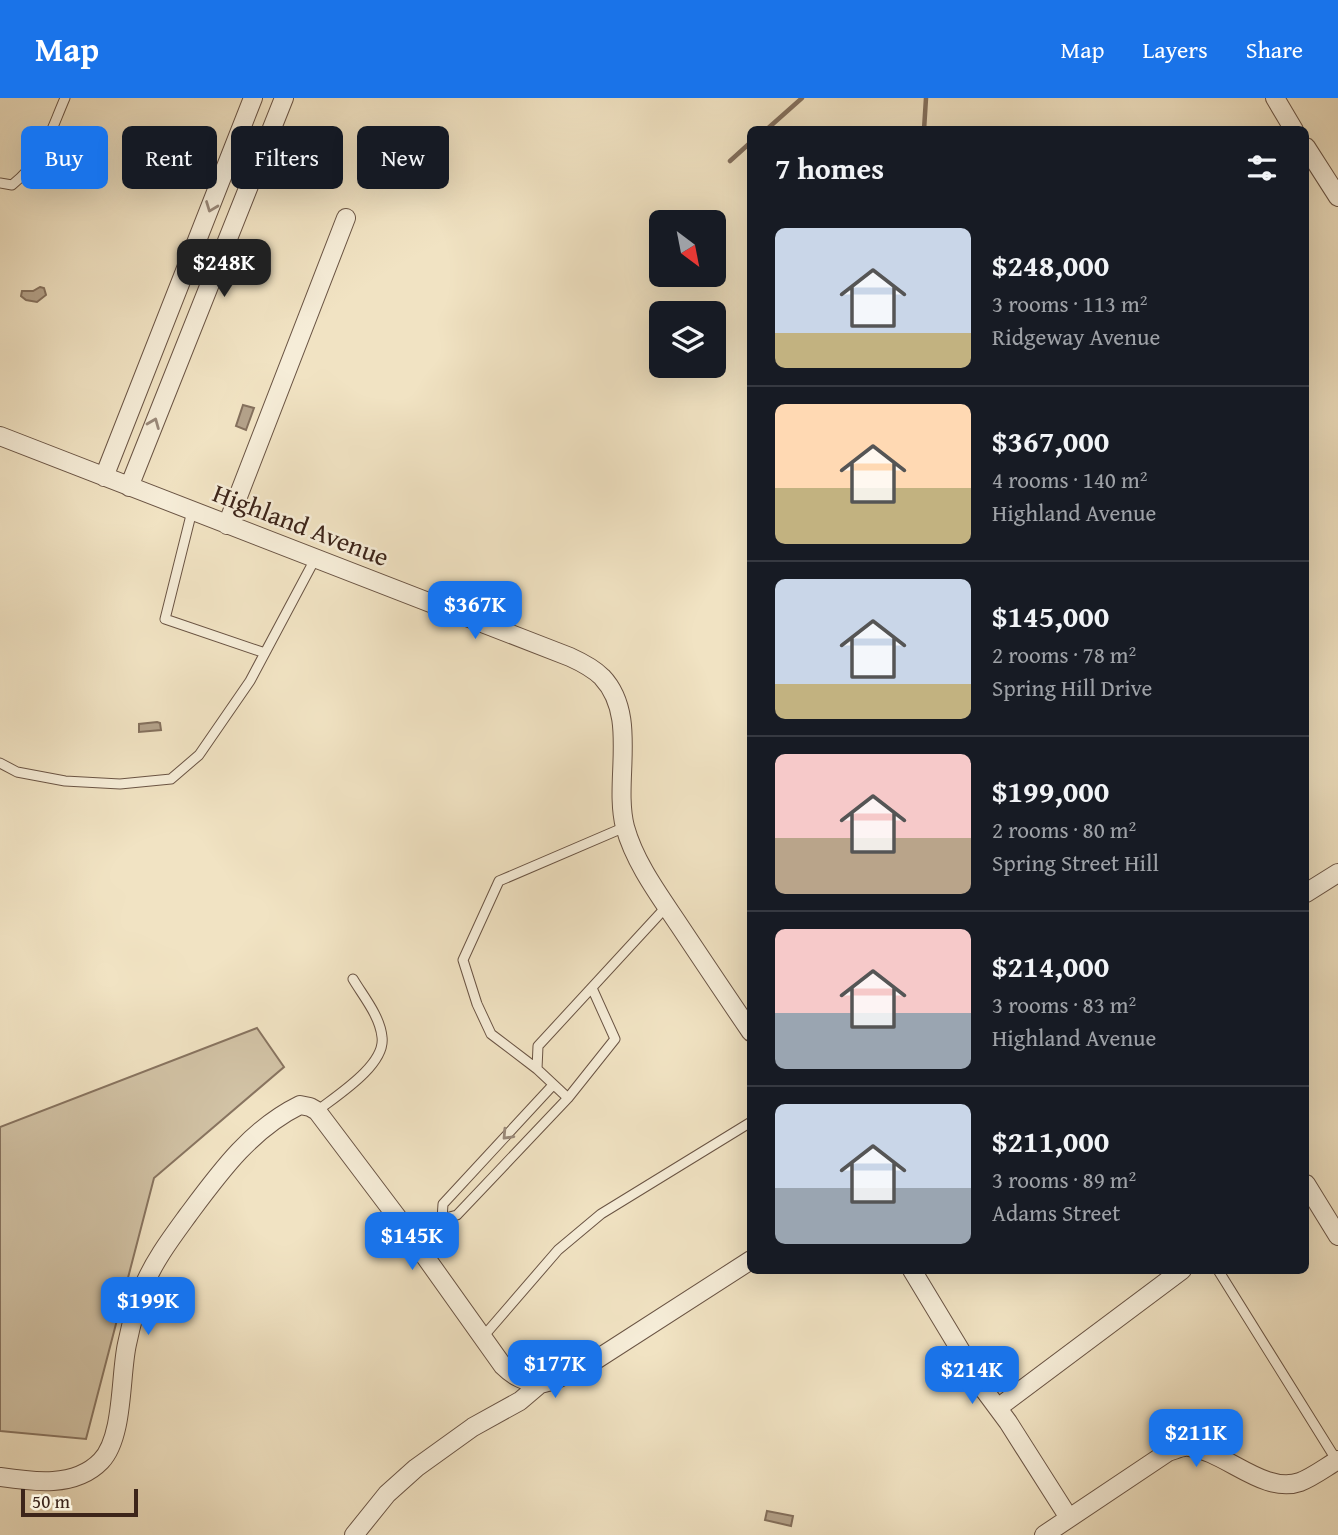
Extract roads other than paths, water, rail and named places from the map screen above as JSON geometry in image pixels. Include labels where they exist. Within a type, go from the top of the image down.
[{"type":"street","points":[[104,477],[253,98]]},
{"type":"street","points":[[129,486],[284,98]]},
{"type":"street","points":[[1275,98],[1292,126]]},
{"type":"street","points":[[1309,153],[1338,197]]},
{"type":"street","points":[[227,525],[346,218]]},
{"type":"street","name":"Highland Avenue","points":[[0,436],[589,666],[612,690],[621,723],[622,806],[625,827],[641,865],[747,1026]]},
{"type":"street","points":[[1309,891],[1338,873]]},
{"type":"street","points":[[0,1477],[62,1481],[90,1470],[102,1460],[111,1447],[131,1326],[144,1286],[165,1248],[217,1176],[245,1144],[300,1105],[313,1109],[348,1151],[482,1339],[513,1376],[526,1382],[540,1384],[555,1380],[591,1363],[747,1263]]},
{"type":"street","points":[[1309,1189],[1338,1236]]},
{"type":"street","points":[[914,1274],[985,1391],[999,1407],[1069,1518]]},
{"type":"street","points":[[999,1407],[1177,1274]]},
{"type":"street","points":[[354,1535],[387,1494],[416,1468],[473,1427],[520,1401],[540,1384]]},
{"type":"street","points":[[1044,1535],[1168,1451],[1186,1446],[1222,1459],[1261,1479],[1287,1484],[1300,1482],[1338,1461]]},
{"type":"lane","points":[[0,184],[12,185],[38,160],[65,98]]},
{"type":"lane","points":[[192,511],[165,619],[265,653]]},
{"type":"lane","points":[[0,763],[17,772],[65,781],[120,784],[171,779],[199,755],[250,681],[315,559]]},
{"type":"lane","points":[[568,1098],[537,1069],[491,1034],[477,1004],[463,960],[499,880],[625,827]]},
{"type":"lane","points":[[537,1069],[538,1046],[667,906]]},
{"type":"lane","points":[[313,1109],[361,1077],[381,1049],[383,1038],[378,1023],[353,979]]},
{"type":"lane","points":[[416,1243],[442,1219],[457,1215],[568,1098],[615,1039],[592,988]]},
{"type":"lane","points":[[442,1219],[443,1204],[553,1085]]},
{"type":"lane","points":[[482,1339],[558,1250],[601,1214],[747,1124]]},
{"type":"lane","points":[[1221,1274],[1338,1461]]},
{"type":"waterway","points":[[770,126],[802,98]]},
{"type":"waterway","points":[[924,126],[926,98]]},
{"type":"waterway","points":[[730,161],[747,146]]}]
